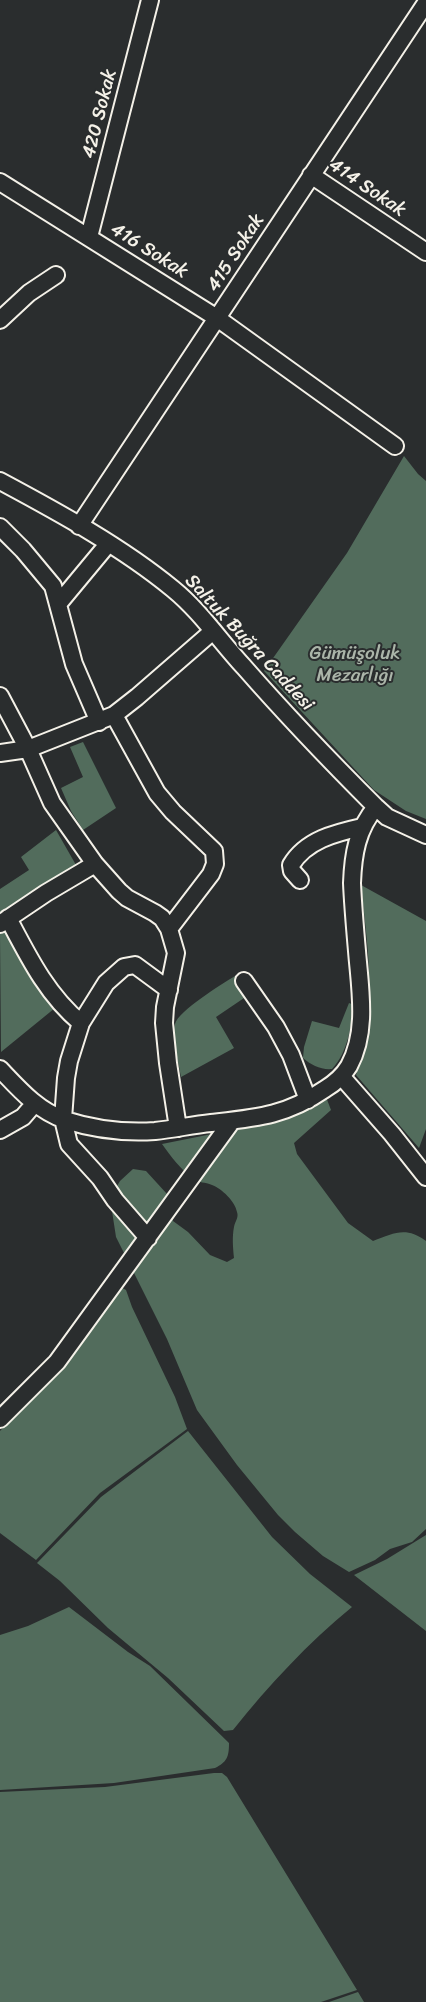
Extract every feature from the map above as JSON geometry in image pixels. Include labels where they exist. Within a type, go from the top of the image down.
[{"type":"street","name":"420 Sokak","points":[[88,237],[150,0]]},
{"type":"street","name":"415 Sokak","points":[[79,526],[426,3]]},
{"type":"street","name":"414 Sokak","points":[[311,175],[426,252]]},
{"type":"street","name":"416 Sokak","points":[[0,182],[217,318],[395,446]]},
{"type":"street","points":[[0,320],[29,293],[56,275]]},
{"type":"street","name":"Saltuk Buğra Caddesi","points":[[0,481],[79,526],[174,589],[197,611],[243,667],[376,807],[387,817],[403,826],[426,835]]},
{"type":"street","points":[[0,527],[54,586],[74,664],[99,722]]},
{"type":"street","points":[[59,603],[108,544]]},
{"type":"street","points":[[0,753],[28,749],[114,715],[213,631]]},
{"type":"street","points":[[0,696],[28,749],[52,802],[95,864],[127,898],[155,914],[170,929],[176,953],[168,990],[164,1023],[178,1128]]},
{"type":"street","points":[[114,715],[157,793],[173,812],[214,851],[215,864],[211,874],[170,929]]},
{"type":"street","points":[[0,1069],[34,1103],[63,1119],[87,1126],[119,1130],[152,1131],[280,1113],[308,1100],[342,1077],[356,1051],[362,998],[352,883],[354,852],[362,827],[376,807]]},
{"type":"street","points":[[300,880],[292,871],[291,865],[305,849],[334,834],[362,827]]},
{"type":"street","points":[[81,1023],[61,1004],[47,986],[4,921],[95,864]]},
{"type":"street","points":[[148,1238],[69,1144],[63,1119],[66,1078],[69,1061],[81,1023],[106,983],[124,966],[135,965],[168,990]]},
{"type":"street","points":[[244,981],[276,1027],[287,1048],[308,1100]]},
{"type":"street","points":[[342,1077],[392,1134],[426,1177]]},
{"type":"street","points":[[0,1130],[23,1117],[34,1103]]},
{"type":"street","points":[[0,1419],[57,1362],[232,1121]]},
{"type":"green space","name":"Gümüşoluk Mezarlığı","points":[[404,456],[426,481],[426,819],[406,811],[374,790],[264,671],[347,553]]},
{"type":"green space","points":[[83,742],[116,808],[83,830],[71,811],[61,788],[83,777],[70,747]]},
{"type":"green space","points":[[56,830],[76,865],[0,917],[0,889],[29,870],[21,857]]},
{"type":"green space","points":[[361,885],[426,921],[426,1129],[419,1148],[356,1075],[363,1051],[369,1005],[368,958]]},
{"type":"green space","points":[[6,930],[55,1008],[1,1052],[0,934]]},
{"type":"green space","points":[[235,976],[247,996],[216,1017],[234,1048],[181,1077],[174,1036],[175,1024],[184,1012],[201,998]]},
{"type":"green space","points":[[349,1003],[354,1005],[350,1030],[342,1055],[332,1069],[324,1069],[306,1061],[303,1058],[304,1047],[312,1021],[339,1028]]},
{"type":"green space","points":[[326,1097],[331,1110],[294,1143],[297,1154],[348,1223],[373,1241],[400,1232],[406,1232],[419,1236],[426,1241],[426,1529],[412,1542],[390,1549],[375,1560],[349,1572],[323,1556],[278,1515],[237,1465],[197,1410],[167,1339],[116,1237],[110,1198],[120,1181],[133,1169],[146,1171],[167,1194],[173,1221],[188,1232],[210,1255],[227,1262],[234,1258],[233,1235],[234,1225],[238,1216],[234,1204],[224,1192],[216,1187],[193,1179],[176,1163],[162,1144],[287,1119]]},
{"type":"green space","points":[[119,1286],[126,1290],[132,1307],[175,1397],[187,1429],[100,1493],[36,1560],[0,1533],[0,1431],[82,1343],[106,1301]]},
{"type":"green space","points":[[188,1431],[272,1537],[310,1574],[352,1607],[290,1665],[233,1730],[224,1731],[168,1678],[108,1628],[60,1581],[37,1563],[101,1497]]},
{"type":"green space","points":[[426,1535],[426,1631],[354,1575],[387,1559]]},
{"type":"green space","points":[[69,1607],[128,1652],[150,1666],[229,1743],[228,1755],[222,1764],[215,1768],[114,1783],[0,1790],[0,1635],[28,1626]]},
{"type":"green space","points":[[222,1773],[227,1777],[357,1990],[321,2002],[0,2002],[0,1792],[105,1787]]},
{"type":"green space","points":[[358,1992],[364,2002],[329,2002]]}]
